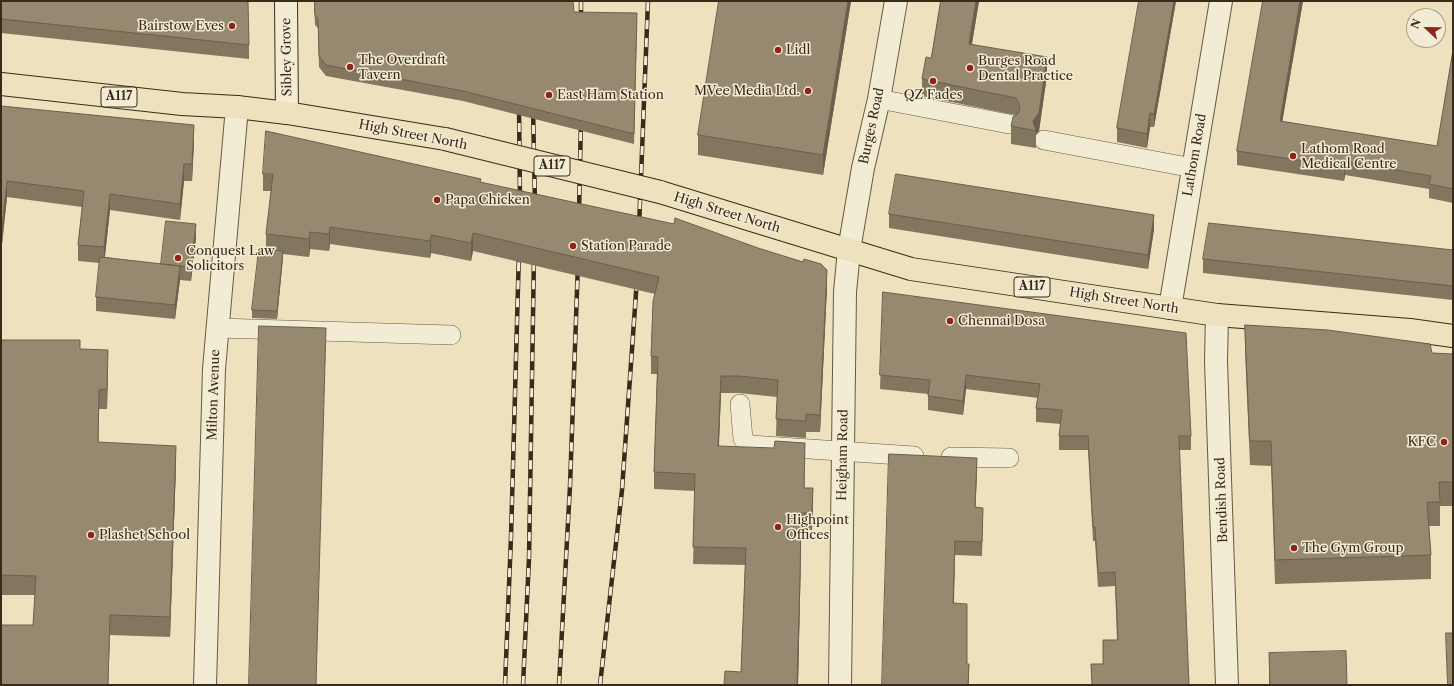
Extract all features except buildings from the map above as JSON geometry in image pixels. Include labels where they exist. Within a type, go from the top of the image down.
[{"type":"main road","name":"High Street North","points":[[1,84],[182,104],[237,107],[287,113],[446,139],[660,192],[911,269],[1217,315],[1410,330],[1453,336]]},
{"type":"street","name":"Sibley Grove","points":[[286,1],[287,113]]},
{"type":"street","name":"Burges Road","points":[[849,250],[863,168],[879,99],[896,1]]},
{"type":"street","name":"Lathom Road","points":[[1170,308],[1221,1]]},
{"type":"street","name":"Milton Avenue","points":[[205,685],[214,368],[237,107]]},
{"type":"street","name":"Heigham Road","points":[[840,685],[845,292],[849,250]]},
{"type":"street","name":"Bendish Road","points":[[1217,315],[1216,361],[1227,685]]},
{"type":"lane","points":[[879,99],[1009,124]]},
{"type":"lane","points":[[1044,140],[1193,168]]},
{"type":"lane","points":[[218,328],[451,335]]},
{"type":"lane","points":[[740,404],[743,439],[750,445],[843,452],[1009,458]]},
{"type":"railway","points":[[581,1],[581,23]]},
{"type":"railway","points":[[639,227],[648,1]]},
{"type":"railway","points":[[519,105],[520,201]]},
{"type":"railway","points":[[533,107],[535,205]]},
{"type":"railway","points":[[579,213],[581,119]]},
{"type":"railway","points":[[505,685],[511,537],[519,251]]},
{"type":"railway","points":[[523,685],[529,558],[534,255]]},
{"type":"railway","points":[[559,685],[570,486],[578,263]]},
{"type":"railway","points":[[600,685],[622,490],[637,279]]},
{"type":"place","name":"Bairstow Eves","points":[[232,26]]},
{"type":"place","name":"Lidl","points":[[778,50]]},
{"type":"place","name":"The Overdraft Tavern","points":[[350,67]]},
{"type":"place","name":"Burges Road Dental Practice","points":[[970,68]]},
{"type":"place","name":"QZ Fades","points":[[933,81]]},
{"type":"place","name":"MVee Media Ltd.","points":[[808,91]]},
{"type":"place","name":"East Ham Station","points":[[549,95]]},
{"type":"place","name":"Lathom Road Medical Centre","points":[[1293,156]]},
{"type":"place","name":"Papa Chicken","points":[[437,200]]},
{"type":"place","name":"Station Parade","points":[[573,246]]},
{"type":"place","name":"Conquest Law Solicitors","points":[[178,258]]},
{"type":"place","name":"Chennai Dosa","points":[[950,321]]},
{"type":"place","name":"KFC","points":[[1444,442]]},
{"type":"place","name":"Highpoint Offices","points":[[778,527]]},
{"type":"place","name":"Plashet School","points":[[91,535]]},
{"type":"place","name":"The Gym Group","points":[[1294,548]]}]
